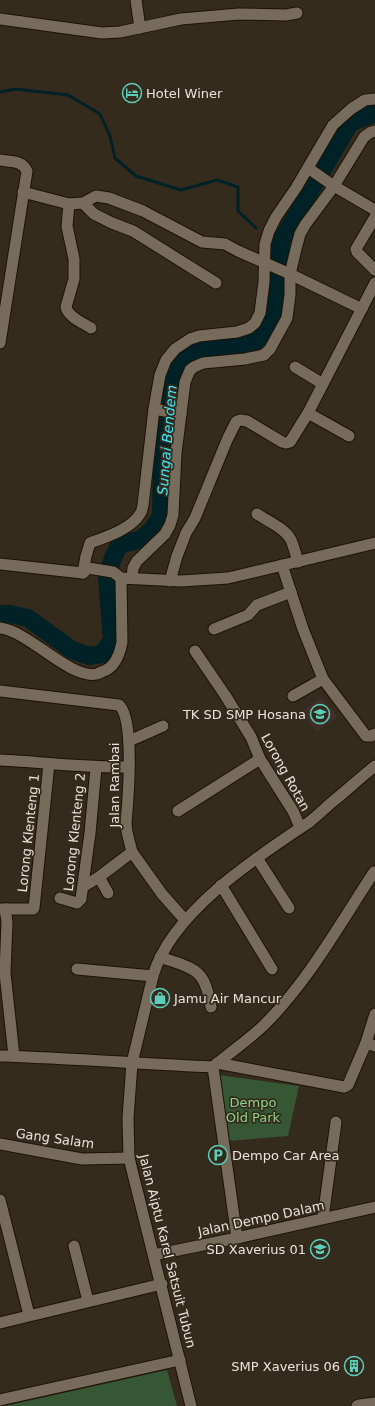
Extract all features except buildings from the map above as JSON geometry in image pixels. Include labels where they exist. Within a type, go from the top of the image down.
[{"type":"street","points":[[136,0],[140,28]]},
{"type":"street","points":[[0,19],[102,33],[120,32],[181,19],[239,14],[286,15],[297,13]]},
{"type":"street","points":[[86,570],[86,556],[90,543],[111,535],[130,524],[140,514],[143,505],[163,365],[175,350],[190,339],[199,336],[237,332],[249,328],[255,323],[260,313],[266,264],[267,238],[280,210],[311,170],[332,125],[365,100],[375,99]]},
{"type":"street","points":[[122,576],[134,568],[137,561],[165,534],[170,525],[173,515],[179,413],[185,382],[190,370],[194,366],[203,364],[264,355],[270,349],[287,318],[290,295],[287,273],[296,245],[305,225],[330,183],[364,136],[375,131]]},
{"type":"street","points":[[0,160],[22,163],[27,171],[0,343]]},
{"type":"street","points":[[311,170],[375,210]]},
{"type":"street","points":[[23,192],[69,204],[83,203],[93,197],[109,198],[143,211],[202,242],[225,244],[362,309]]},
{"type":"street","points":[[83,203],[94,214],[133,231],[216,283]]},
{"type":"street","points":[[69,204],[67,226],[74,259],[74,279],[66,307],[70,315],[91,328]]},
{"type":"street","points":[[375,217],[356,249],[357,252],[375,270]]},
{"type":"street","points":[[170,581],[177,556],[186,533],[195,518],[236,422],[240,420],[247,421],[282,442],[290,442],[308,413],[375,283]]},
{"type":"street","points":[[295,367],[323,384]]},
{"type":"street","points":[[157,410],[179,413]]},
{"type":"street","points":[[308,413],[349,436]]},
{"type":"street","points":[[256,514],[285,532],[292,541],[298,562]]},
{"type":"street","points":[[0,564],[86,570],[122,576],[181,581],[228,578],[375,543]]},
{"type":"street","points":[[282,565],[323,679],[366,736],[375,734]]},
{"type":"street","points":[[0,628],[20,635],[68,666],[84,673],[97,674],[112,667],[121,650],[122,576]]},
{"type":"street","points":[[214,629],[248,615],[257,605],[291,592]]},
{"type":"street","name":"Lorong Rotan","points":[[195,651],[251,737],[260,759],[292,811],[300,827]]},
{"type":"street","points":[[293,696],[323,679]]},
{"type":"street","name":"Jalan Rambai","points":[[0,691],[119,705],[124,712],[129,742],[126,823],[132,852],[162,894],[184,920]]},
{"type":"street","points":[[129,742],[163,726]]},
{"type":"street","points":[[178,811],[260,759]]},
{"type":"street","points":[[0,760],[30,761],[96,768],[129,768]]},
{"type":"street","name":"Lorong Klenteng 1","points":[[4,909],[33,910],[49,764]]},
{"type":"street","name":"Jalan Aiptu Karel Satsuit Tubun","points":[[192,1406],[129,1158],[128,1118],[132,1063],[152,976],[160,957],[184,920],[221,885],[308,822],[375,766]]},
{"type":"street","name":"Lorong Klenteng 2","points":[[60,898],[77,903],[81,899],[84,886],[96,768]]},
{"type":"street","points":[[84,886],[100,877],[132,852]]},
{"type":"street","points":[[257,858],[289,908]]},
{"type":"street","points":[[215,1065],[262,1027],[294,992],[374,872]]},
{"type":"street","points":[[100,877],[108,893]]},
{"type":"street","points":[[221,885],[272,970]]},
{"type":"street","points":[[4,909],[7,922],[5,973],[14,1056]]},
{"type":"street","points":[[160,957],[192,969],[199,974],[203,979],[211,1007]]},
{"type":"street","points":[[77,969],[152,976]]},
{"type":"street","points":[[0,1056],[69,1058],[132,1063],[215,1065],[344,1087],[348,1085],[371,1045],[375,1014]]},
{"type":"street","points":[[215,1065],[237,1238]]},
{"type":"street","points":[[323,1218],[336,1122]]},
{"type":"street","name":"Gang Salam","points":[[0,1144],[82,1159],[129,1158]]},
{"type":"street","points":[[0,1200],[29,1315]]},
{"type":"street","name":"Jalan Dempo Dalam","points":[[154,1255],[375,1207]]},
{"type":"street","points":[[74,1246],[88,1301]]},
{"type":"street","points":[[0,1323],[162,1284]]},
{"type":"street","points":[[0,1400],[180,1360]]},
{"type":"street","points":[[358,1406],[375,1403]]},
{"type":"shaded area","name":"TK SD SMP Hosana","points":[[322,697],[337,716],[317,732],[302,712]]},
{"type":"green space","name":"Dempo Old Park","points":[[219,1075],[299,1086],[288,1136],[228,1141]]},
{"type":"green space","points":[[167,1370],[177,1406],[5,1406]]},
{"type":"waterway","points":[[0,92],[16,89],[68,95],[100,114],[110,136],[115,158],[136,176],[181,190],[217,180],[238,187],[238,211],[256,228]]},
{"type":"waterway","name":"Sungai Bendem","points":[[0,614],[10,614],[28,618],[72,650],[89,656],[102,654],[112,640],[107,576],[113,558],[119,545],[141,539],[152,530],[161,516],[162,467],[172,379],[183,360],[198,349],[250,344],[266,334],[276,311],[281,241],[350,123],[375,113]]},
{"type":"waterway","points":[[273,237],[281,241]]},
{"type":"place","name":"Hotel Winer","points":[[132,93]]},
{"type":"place","name":"TK SD SMP Hosana","points":[[320,714]]},
{"type":"place","name":"Jamu Air Mancur","points":[[160,998]]},
{"type":"place","name":"Dempo Car Area","points":[[218,1155]]},
{"type":"place","name":"SD Xaverius 01","points":[[320,1249]]},
{"type":"place","name":"SMP Xaverius 06","points":[[354,1366]]}]
